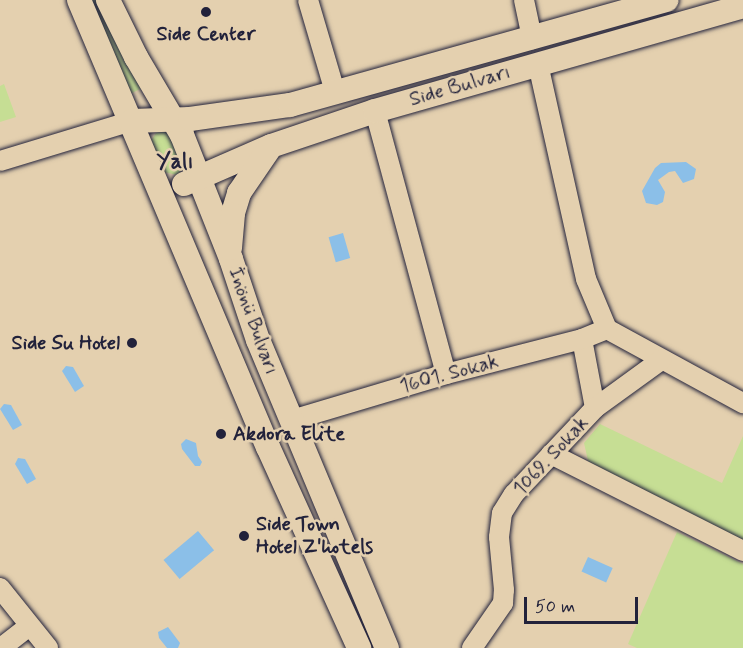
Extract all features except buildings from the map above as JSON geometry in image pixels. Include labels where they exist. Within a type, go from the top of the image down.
[{"type":"main road","name":"İnönü Bulvarı","points":[[79,0],[268,447],[358,648]]},
{"type":"main road","name":"İnönü Bulvarı","points":[[108,0],[170,119],[192,174],[231,259],[258,340],[387,648]]},
{"type":"main road","name":"Side Bulvarı","points":[[170,119],[210,111],[252,113],[290,105],[667,0]]},
{"type":"main road","name":"Side Bulvarı","points":[[192,174],[375,111],[743,6]]},
{"type":"main road","points":[[132,122],[170,119]]},
{"type":"main road","points":[[143,150],[145,130],[155,122],[170,119]]},
{"type":"main road","points":[[231,259],[230,230],[239,193],[271,147]]},
{"type":"main road","points":[[154,175],[164,185],[177,187],[192,174]]},
{"type":"street","points":[[308,0],[335,92]]},
{"type":"street","points":[[524,0],[532,39]]},
{"type":"street","points":[[538,64],[586,279],[607,329],[743,403]]},
{"type":"street","points":[[375,111],[446,374]]},
{"type":"street","points":[[0,161],[132,122]]},
{"type":"street","name":"1601. Sokak","points":[[292,420],[446,374],[582,339],[607,329]]},
{"type":"street","points":[[582,339],[595,408]]},
{"type":"street","name":"1069. Sokak","points":[[472,648],[502,603],[504,590],[499,537],[502,513],[514,494],[595,408],[661,360]]},
{"type":"street","points":[[551,454],[743,551]]},
{"type":"street","points":[[0,588],[48,648]]},
{"type":"street","points":[[1,648],[29,626]]},
{"type":"green space","points":[[88,0],[98,0],[144,87],[130,94]]},
{"type":"green space","points":[[4,84],[16,117],[0,122],[0,86]]},
{"type":"green space","points":[[161,131],[170,133],[185,167],[177,175],[164,172],[151,141],[156,133]]},
{"type":"green space","points":[[600,424],[722,483],[743,436],[743,542],[589,465],[584,443]]},
{"type":"green space","points":[[677,532],[743,564],[743,648],[637,648],[628,644]]},
{"type":"water","points":[[686,162],[696,169],[694,179],[683,183],[675,171],[669,172],[658,180],[665,192],[663,202],[657,205],[646,203],[642,191],[655,168],[661,163]]},
{"type":"water","points":[[343,233],[350,258],[336,262],[329,237]]},
{"type":"water","points":[[66,366],[73,367],[84,386],[75,392],[62,371]]},
{"type":"water","points":[[4,404],[11,405],[22,425],[13,430],[0,409]]},
{"type":"water","points":[[186,439],[196,443],[198,456],[202,462],[200,466],[195,466],[182,449],[181,444]]},
{"type":"water","points":[[18,458],[25,459],[36,479],[27,484],[15,464]]},
{"type":"water","points":[[198,531],[214,550],[180,579],[164,560]]},
{"type":"water","points":[[588,557],[613,568],[606,583],[581,572]]},
{"type":"water","points":[[168,627],[180,643],[178,648],[167,648],[159,638],[158,632]]},
{"type":"place","name":"Side Center","points":[[206,12]]},
{"type":"place","name":"Side Su Hotel","points":[[132,343]]},
{"type":"place","name":"Akdora Elite","points":[[221,434]]},
{"type":"place","name":"Side Town Hotel Z'hotels","points":[[244,536]]},
{"type":"district","name":"Yalı","points":[[175,163]]}]
